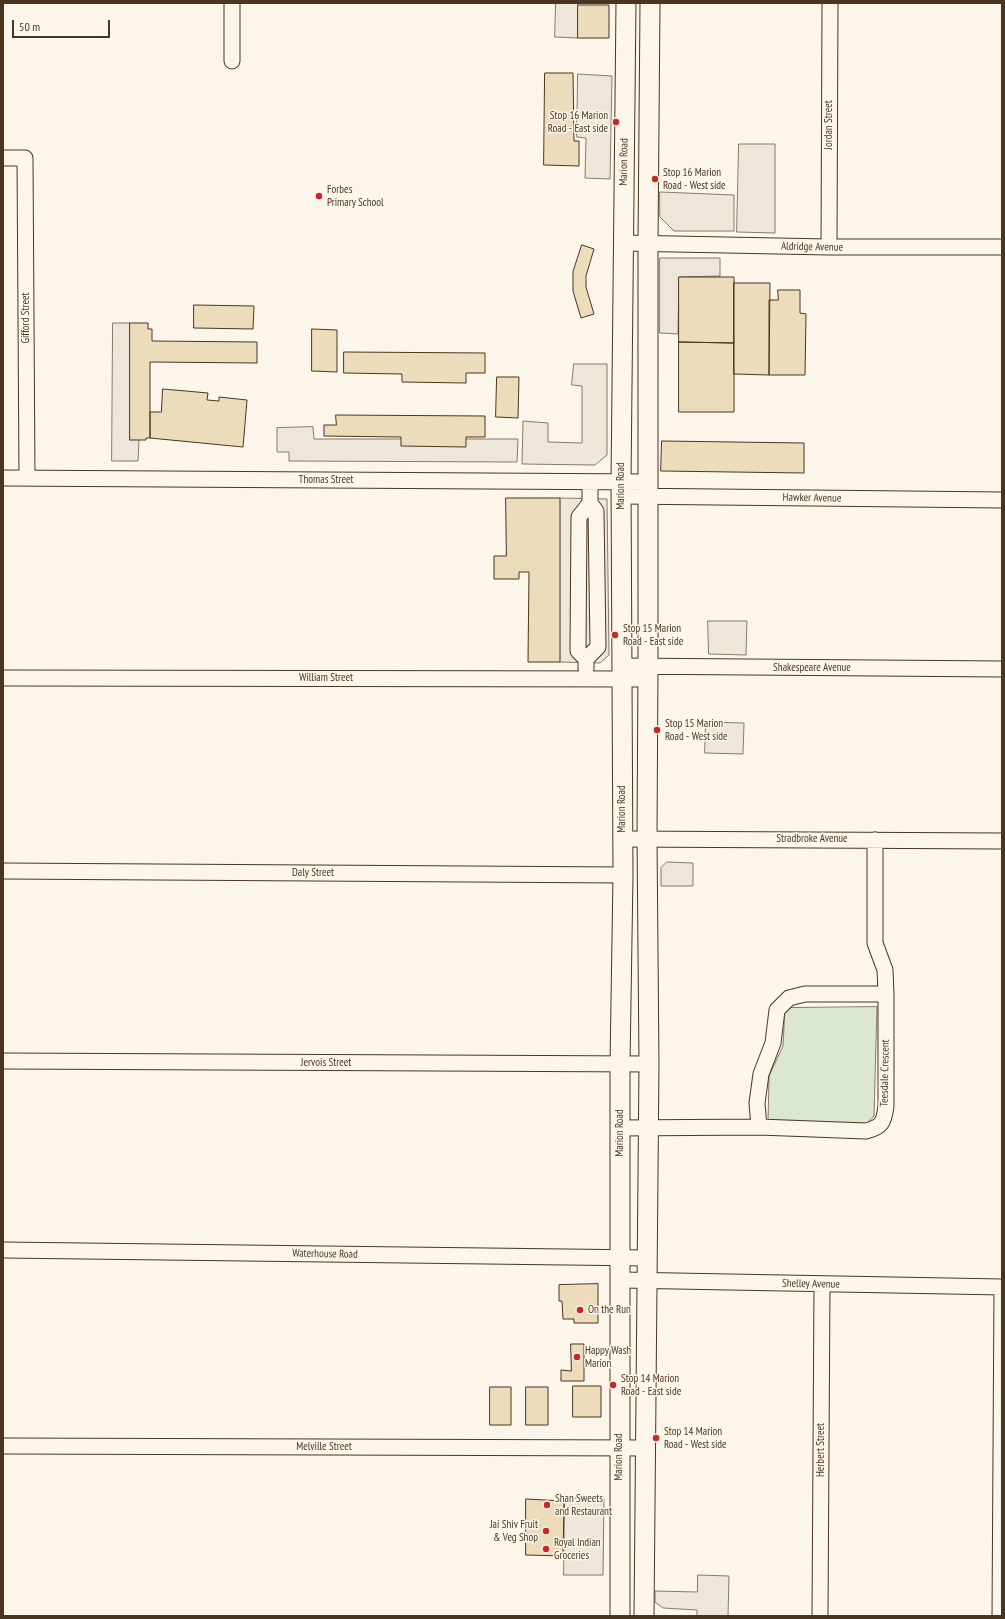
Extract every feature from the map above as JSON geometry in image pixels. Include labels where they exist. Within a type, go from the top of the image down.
[{"type":"main road","name":"Marion Road","points":[[620,1616],[620,1064],[623,875],[621,489],[626,3]]},
{"type":"main road","points":[[644,1616],[649,1064],[646,838],[648,673],[648,244],[650,3]]},
{"type":"street","points":[[232,3],[232,61]]},
{"type":"street","name":"Jordan Street","points":[[829,247],[830,3]]},
{"type":"street","name":"Gifford Street","points":[[3,158],[25,158],[27,478]]},
{"type":"street","name":"Aldridge Avenue","points":[[623,243],[829,247],[1002,247]]},
{"type":"street","name":"Thomas Street","points":[[3,478],[590,482],[621,489],[648,489]]},
{"type":"street","points":[[587,679],[586,659],[598,647],[596,512],[590,503],[590,482]]},
{"type":"street","name":"Hawker Avenue","points":[[648,489],[1002,500]]},
{"type":"street","name":"Shakespeare Avenue","points":[[648,673],[1002,669]]},
{"type":"street","name":"William Street","points":[[3,678],[587,679],[622,673],[648,673]]},
{"type":"street","name":"Stradbroke Avenue","points":[[622,839],[1002,841]]},
{"type":"street","name":"Teesdale Crescent","points":[[620,1128],[760,1127],[866,1131],[876,1128],[884,1120],[886,1106],[886,994],[885,970],[875,943],[875,840]]},
{"type":"street","name":"Daly Street","points":[[3,871],[623,875]]},
{"type":"street","points":[[760,1127],[757,1103],[761,1074],[773,1043],[777,1010],[789,998],[806,994],[886,994]]},
{"type":"street","name":"Jervois Street","points":[[3,1061],[649,1064]]},
{"type":"street","name":"Waterhouse Road","points":[[3,1250],[647,1258]]},
{"type":"street","name":"Shelley Avenue","points":[[621,1280],[1002,1286]]},
{"type":"street","name":"Herbert Street","points":[[820,1616],[822,1284]]},
{"type":"street","points":[[1000,1616],[1002,1286]]},
{"type":"street","name":"Melville Street","points":[[3,1446],[646,1448]]},
{"type":"green space","points":[[877,1007],[874,1116],[865,1125],[768,1124],[769,1076],[783,1046],[785,1008]]},
{"type":"shaded area","points":[[556,3],[578,3],[578,38],[555,37]]},
{"type":"shaded area","points":[[578,74],[612,76],[610,179],[585,178],[586,138],[577,137]]},
{"type":"shaded area","points":[[739,144],[775,144],[775,233],[737,232]]},
{"type":"shaded area","points":[[660,192],[734,195],[734,231],[674,231],[660,217]]},
{"type":"shaded area","points":[[660,258],[720,258],[720,276],[679,277],[678,334],[660,333]]},
{"type":"shaded area","points":[[113,323],[130,323],[139,440],[138,461],[112,461]]},
{"type":"shaded area","points":[[574,364],[607,364],[607,455],[595,465],[522,464],[523,421],[548,423],[548,442],[582,443],[582,386],[572,385]]},
{"type":"shaded area","points":[[313,427],[314,439],[518,439],[517,462],[289,461],[289,452],[277,452],[277,428]]},
{"type":"shaded area","points":[[560,498],[607,499],[609,655],[600,663],[560,662]]},
{"type":"shaded area","points":[[708,621],[747,621],[746,655],[709,654]]},
{"type":"shaded area","points":[[706,722],[744,723],[743,754],[705,753]]},
{"type":"shaded area","points":[[667,862],[693,863],[693,886],[661,886],[661,868]]},
{"type":"shaded area","points":[[565,1498],[604,1499],[603,1575],[564,1575]]},
{"type":"shaded area","points":[[698,1575],[729,1576],[728,1616],[697,1616],[697,1610],[663,1608],[655,1602],[655,1591],[697,1592]]},
{"type":"building","points":[[578,5],[609,5],[609,38],[578,38]]},
{"type":"building","points":[[545,73],[573,73],[574,141],[579,141],[579,166],[544,165]]},
{"type":"building","points":[[582,245],[594,249],[586,276],[586,287],[594,314],[581,318],[573,291],[573,272]]},
{"type":"building","points":[[679,277],[734,277],[734,343],[679,342]]},
{"type":"building","points":[[734,283],[770,283],[769,375],[734,374]]},
{"type":"building","points":[[778,290],[800,290],[800,313],[806,314],[805,375],[769,375],[769,300],[778,300]]},
{"type":"building","points":[[194,305],[254,306],[253,329],[194,328]]},
{"type":"building","points":[[130,323],[148,323],[148,329],[152,329],[152,341],[257,342],[257,363],[150,362],[150,438],[146,438],[146,440],[130,440]]},
{"type":"building","points":[[312,329],[337,330],[337,372],[312,371]]},
{"type":"building","points":[[679,342],[734,343],[734,412],[679,412]]},
{"type":"building","points":[[344,352],[485,353],[485,373],[466,373],[466,383],[402,382],[402,374],[344,373]]},
{"type":"building","points":[[497,377],[519,377],[518,418],[496,417]]},
{"type":"building","points":[[163,389],[208,393],[207,400],[219,401],[219,397],[247,400],[243,447],[150,438],[150,412],[161,412]]},
{"type":"building","points":[[336,415],[485,416],[485,437],[466,437],[466,447],[401,446],[401,437],[324,436],[324,425],[336,425]]},
{"type":"building","points":[[662,441],[804,443],[804,473],[661,471]]},
{"type":"building","points":[[506,498],[560,498],[560,662],[528,662],[529,572],[519,572],[519,579],[494,579],[494,556],[506,556]]},
{"type":"building","name":"On the Run","points":[[598,1284],[598,1323],[574,1323],[574,1319],[563,1319],[562,1301],[559,1301],[559,1285]]},
{"type":"building","name":"Happy Wash Marion","points":[[571,1344],[584,1344],[584,1381],[561,1381],[561,1370],[571,1371]]},
{"type":"building","points":[[573,1386],[601,1386],[601,1417],[573,1417]]},
{"type":"building","points":[[490,1387],[511,1387],[511,1425],[490,1425]]},
{"type":"building","points":[[526,1387],[548,1387],[548,1425],[526,1425]]},
{"type":"building","points":[[526,1499],[564,1501],[563,1556],[526,1555]]},
{"type":"place","name":"Stop 16 Marion Road - East side","points":[[616,122]]},
{"type":"place","name":"Stop 16 Marion Road - West side","points":[[655,179]]},
{"type":"place","name":"Forbes Primary School","points":[[319,196]]},
{"type":"place","name":"Stop 15 Marion Road - East side","points":[[615,635]]},
{"type":"place","name":"Stop 15 Marion Road - West side","points":[[657,730]]},
{"type":"place","name":"On the Run","points":[[580,1310]]},
{"type":"place","name":"Happy Wash Marion","points":[[577,1357]]},
{"type":"place","name":"Stop 14 Marion Road - East side","points":[[613,1385]]},
{"type":"place","name":"Stop 14 Marion Road - West side","points":[[656,1438]]},
{"type":"place","name":"Shan Sweets and Restaurant","points":[[547,1505]]},
{"type":"place","name":"Jai Shiv Fruit & Veg Shop","points":[[546,1531]]},
{"type":"place","name":"Royal Indian Groceries","points":[[546,1549]]}]
